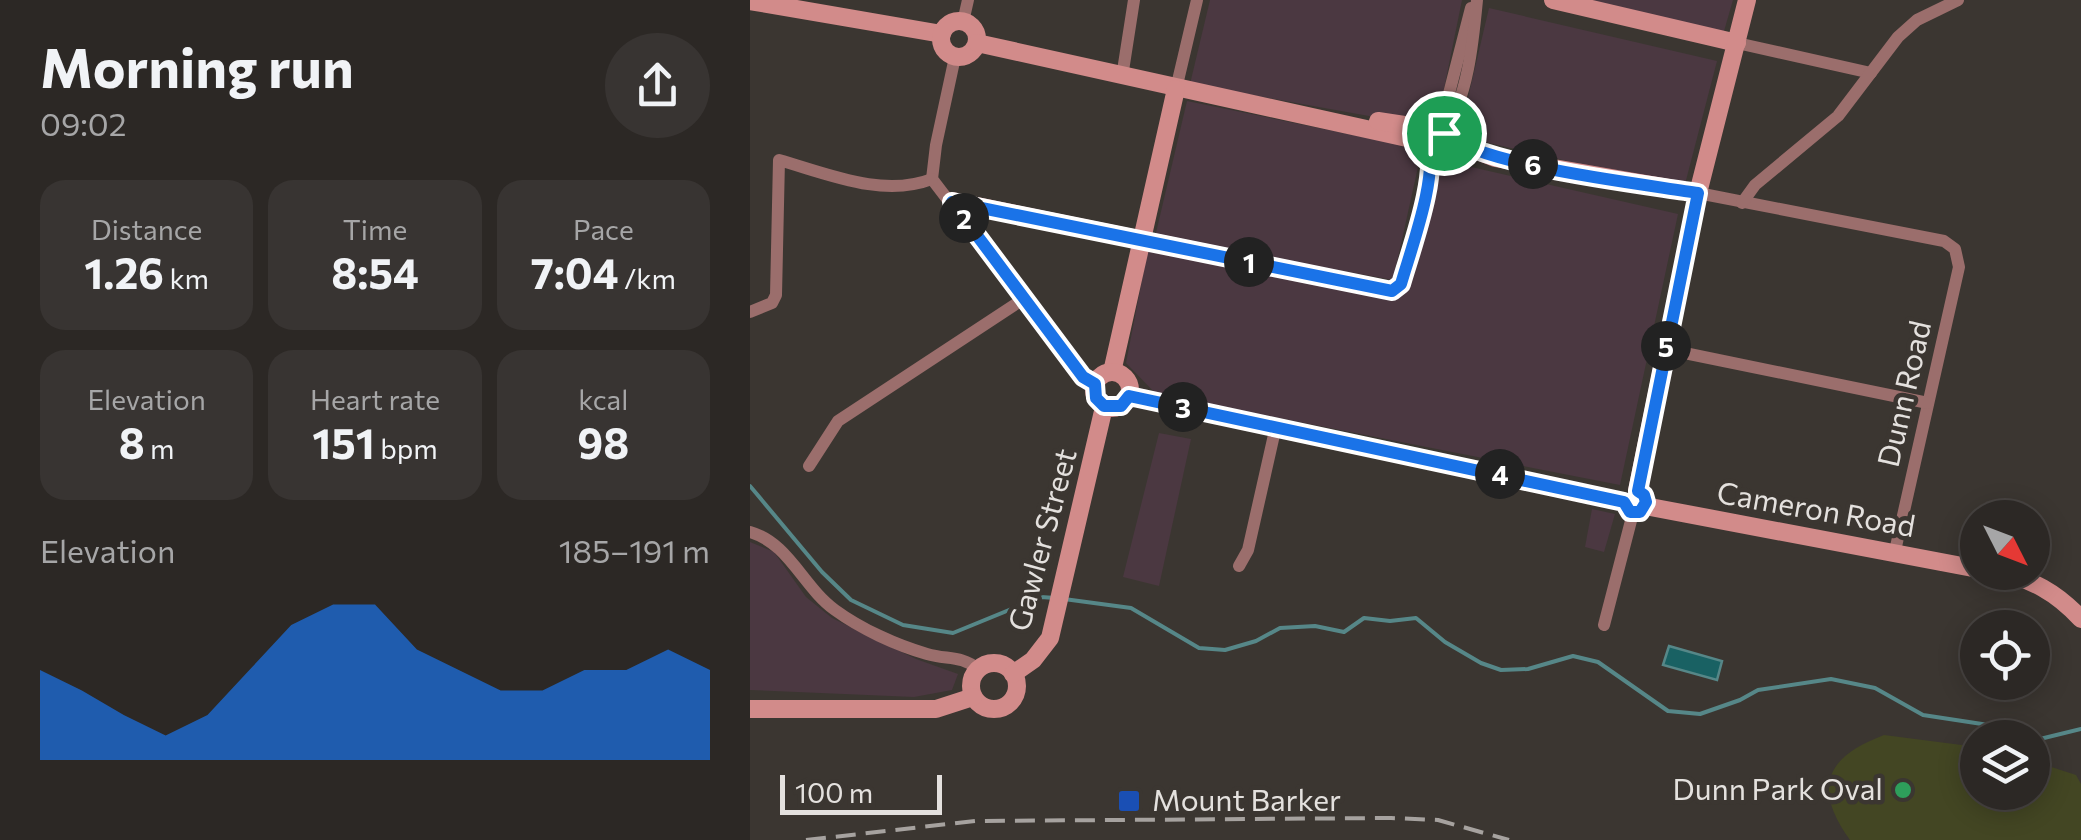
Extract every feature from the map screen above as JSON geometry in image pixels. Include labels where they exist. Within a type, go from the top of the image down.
[{"type":"street","points":[[963,22],[968,0]]},
{"type":"street","points":[[1122,76],[1134,0]]},
{"type":"street","points":[[1112,372],[1196,0]]},
{"type":"street","points":[[1426,142],[1454,119],[1474,35],[1475,0]]},
{"type":"street","points":[[1553,0],[1871,73]]},
{"type":"street","points":[[1604,625],[1635,503],[1698,193],[1747,0]]},
{"type":"street","points":[[1291,113],[1440,128],[1455,142],[1495,158],[1742,203],[1755,185],[1838,116],[1916,20],[1958,0]]},
{"type":"street","points":[[750,1],[942,34]]},
{"type":"street","points":[[963,22],[975,31],[976,43],[966,56],[956,57],[946,51],[942,34],[949,25],[963,22]]},
{"type":"street","points":[[952,202],[1392,291],[1401,284],[1432,153],[1426,142],[976,43]]},
{"type":"street","points":[[956,57],[932,179],[1083,377],[1095,384]]},
{"type":"street","points":[[750,312],[772,303],[776,295],[780,160],[868,184],[915,186],[932,179]]},
{"type":"street","name":"Dunn Road","points":[[1742,203],[1944,241],[1956,249],[1959,267],[1895,551]]},
{"type":"street","points":[[809,466],[838,421],[1024,298]]},
{"type":"street","points":[[1666,349],[1928,403]]},
{"type":"street","points":[[1112,372],[1125,378],[1129,396],[1121,406],[1104,406],[1096,398],[1095,384],[1112,372]]},
{"type":"street","name":"Cameron Road","points":[[1129,396],[1635,503],[1960,565]]},
{"type":"street","name":"Gawler Street","points":[[1014,674],[1042,651],[1050,638],[1104,406]]},
{"type":"street","points":[[1239,566],[1248,550],[1276,426]]},
{"type":"street","points":[[750,532],[767,536],[837,612],[910,649],[934,657],[960,658],[978,669]]},
{"type":"street","points":[[2047,590],[2081,619]]},
{"type":"street","points":[[997,663],[1014,674],[1015,695],[1004,707],[986,708],[973,698],[970,685],[978,669],[997,663]]},
{"type":"street","points":[[750,710],[936,709],[973,698]]},
{"type":"shaded area","points":[[1210,0],[1462,0],[1436,128],[1190,84]]},
{"type":"shaded area","points":[[1561,0],[1733,0],[1722,38]]},
{"type":"shaded area","points":[[1489,8],[1717,61],[1684,188],[1459,136]]},
{"type":"shaded area","points":[[1187,101],[1422,149],[1393,280],[1155,237]]},
{"type":"shaded area","points":[[1432,158],[1678,214],[1620,485],[1156,394],[1126,363],[1148,249],[1396,291]]},
{"type":"shaded area","points":[[1159,433],[1191,439],[1159,586],[1123,577]]},
{"type":"shaded area","points":[[1592,509],[1615,514],[1604,552],[1585,547]]},
{"type":"shaded area","points":[[750,542],[774,552],[806,597],[832,618],[916,659],[958,674],[952,690],[914,697],[750,690]]},
{"type":"green space","name":"Dunn Park Oval","points":[[1884,735],[1960,745],[1960,810],[2050,810],[2050,767],[2076,775],[2081,784],[2081,840],[1850,840],[1831,804],[1829,789],[1838,764],[1864,744]]},
{"type":"water","points":[[1669,646],[1722,661],[1717,680],[1663,665]]},
{"type":"waterway","points":[[750,486],[822,572],[851,600],[903,625],[953,633],[1041,597],[1055,598]]},
{"type":"waterway","points":[[1064,599],[1131,608],[1199,648],[1225,650],[1256,641],[1280,628],[1315,626],[1344,632],[1364,618],[1416,618],[1445,642],[1501,670],[1528,669],[1573,656],[1598,662],[1668,711],[1700,714],[1758,690],[1831,679],[1875,688],[1923,715],[1982,724],[2040,739],[2081,729]]},
{"type":"railway","points":[[806,840],[975,821],[1391,818],[1438,820],[1509,840]]},
{"type":"place","name":"Dunn Park Oval","points":[[1903,790]]},
{"type":"place","name":"Mount Barker","points":[[1129,801]]},
{"type":"route","points":[[1444,133],[1455,142],[1495,158],[1698,193],[1638,491],[1646,502],[1640,512],[1630,512],[1624,502],[1423,456],[1129,396],[1116,408],[1104,406],[1094,394],[1095,384],[1083,377],[952,202],[1392,291],[1401,284],[1426,188],[1432,153],[1426,142],[1444,133]]}]
